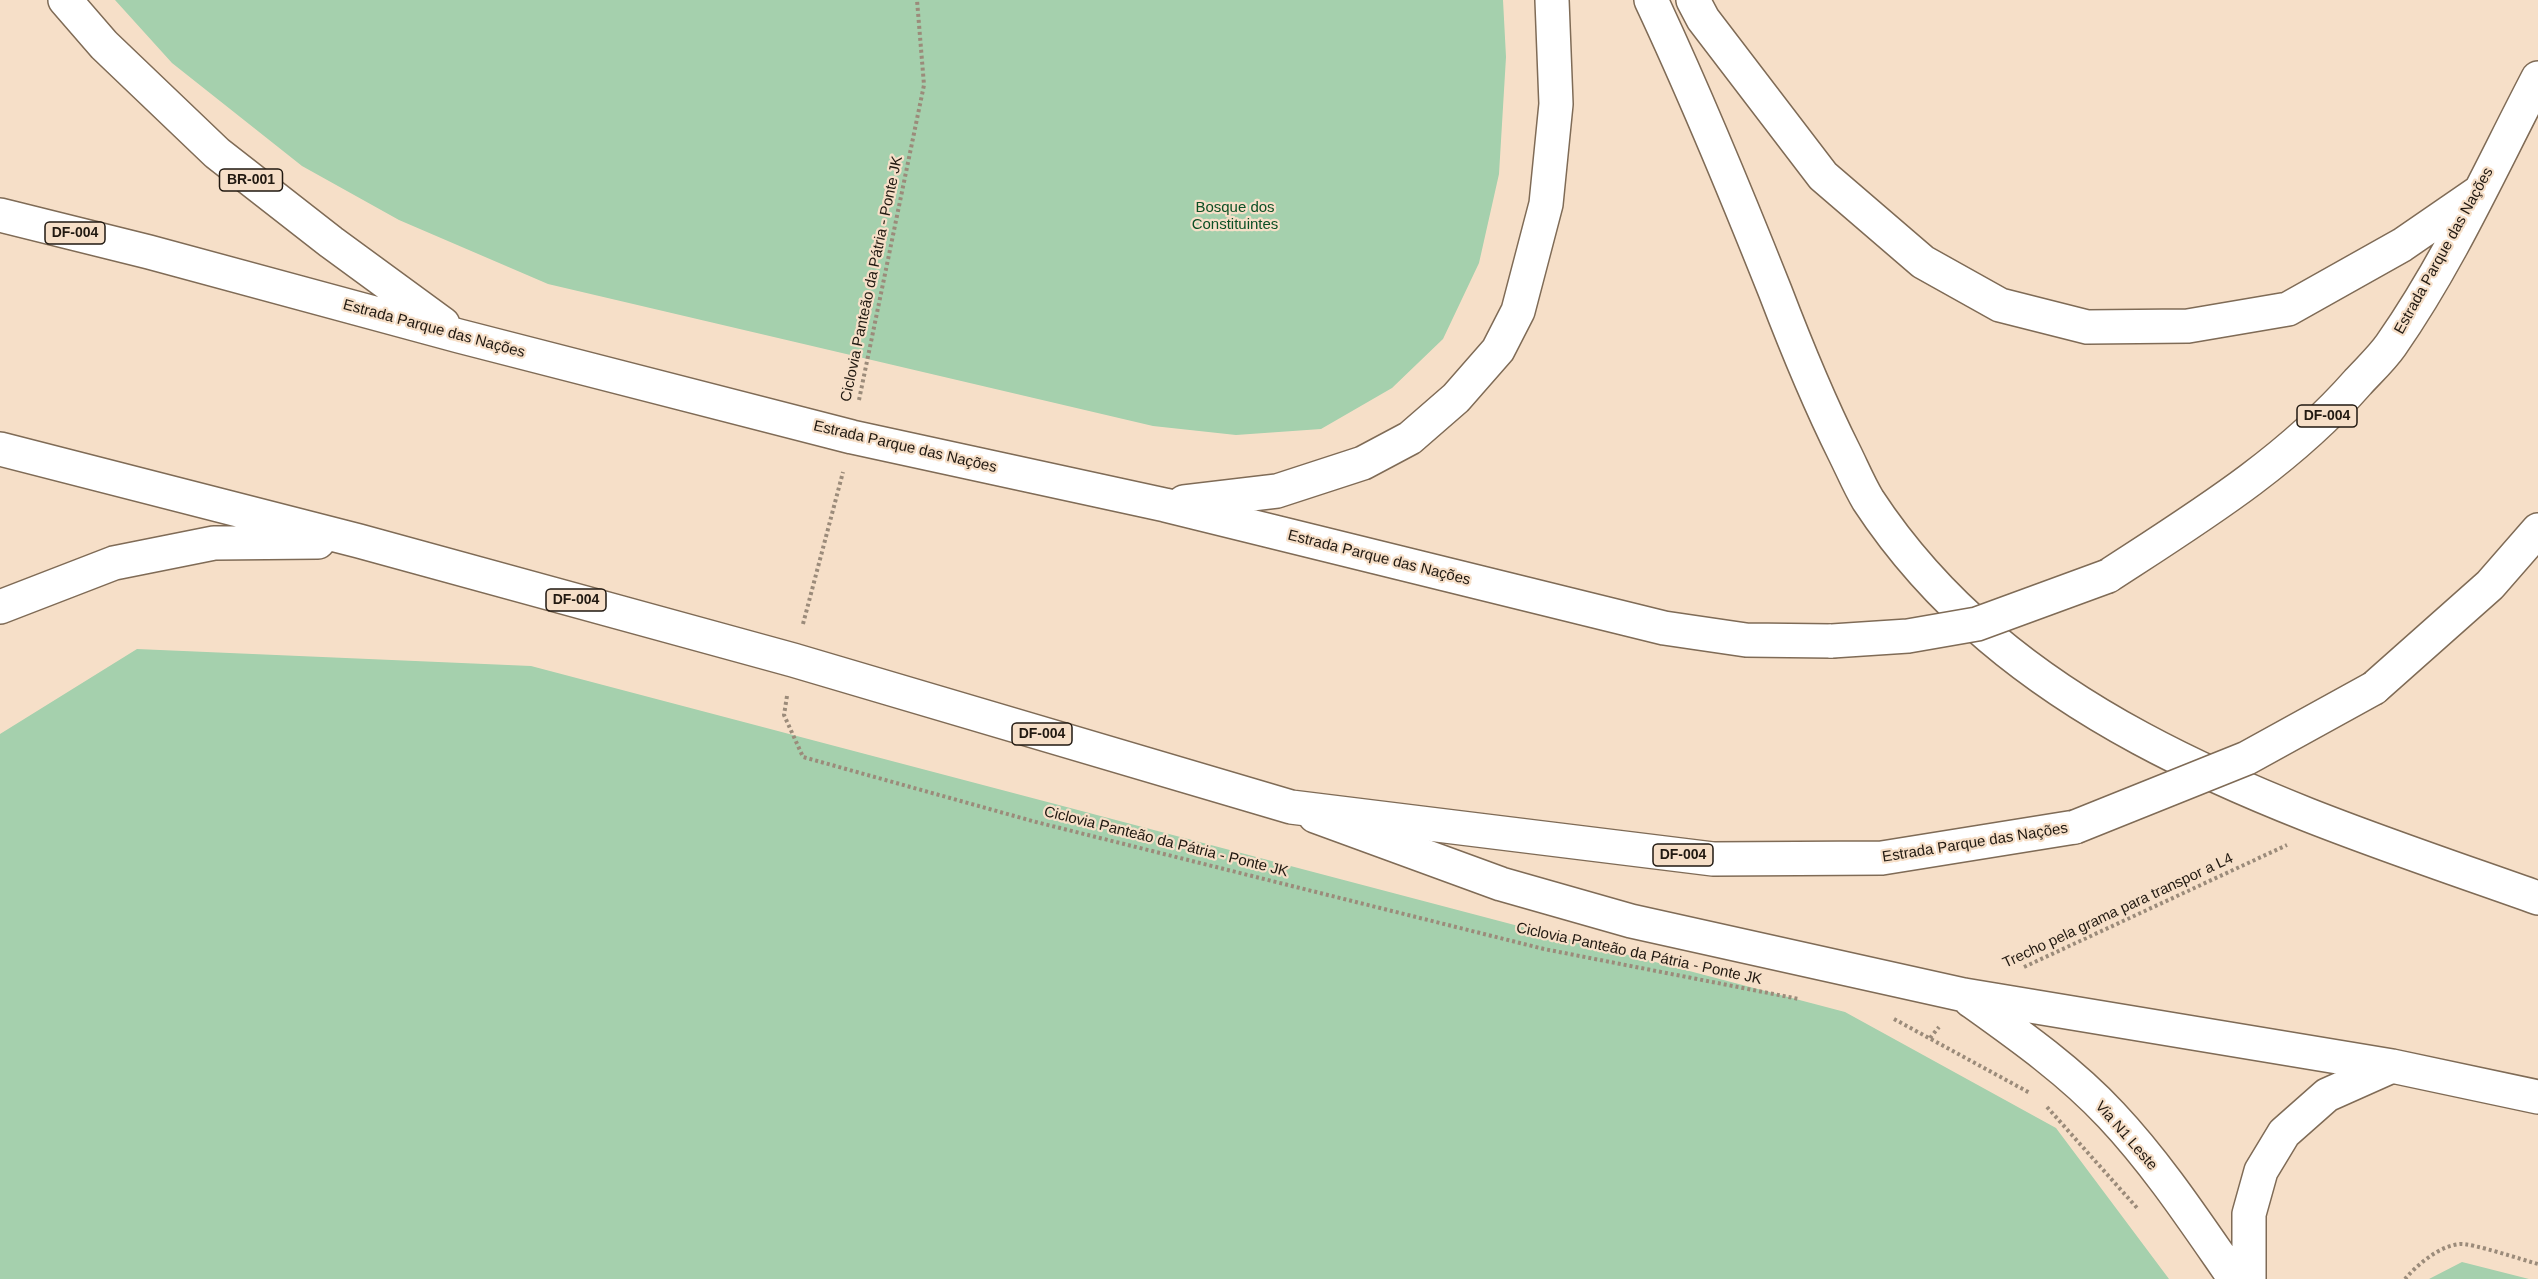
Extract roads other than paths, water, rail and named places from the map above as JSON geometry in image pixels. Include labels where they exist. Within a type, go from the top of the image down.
[{"type":"main road","name":"BR-001","points":[[65,0],[104,45],[217,153],[331,242],[459,336]]},
{"type":"main road","points":[[1164,505],[1277,491],[1363,463],[1410,438],[1456,398],[1498,350],[1518,311],[1546,204],[1556,104],[1552,0]]},
{"type":"main road","points":[[1651,0],[1712,134],[1818,401],[1867,498],[1919,567],[1987,636],[2059,691],[2143,741],[2272,801],[2331,825],[2538,898]]},
{"type":"main road","points":[[1693,0],[1702,19],[1823,176],[1923,262],[2000,305],[2087,327],[2188,326],[2288,309],[2402,245],[2479,192]]},
{"type":"main road","name":"Estrada Parque das Nações","points":[[0,215],[852,437],[1164,505],[1664,628],[1746,640],[1832,641],[1908,636],[1977,624],[2108,576],[2228,499],[2285,454],[2339,405],[2390,346],[2434,276],[2538,78]]},
{"type":"main road","name":"Estrada Parque das Nações","points":[[0,449],[359,541],[793,660],[1291,807],[1713,859],[1882,858],[2075,828],[2247,758],[2374,688],[2490,585],[2538,530]]},
{"type":"main road","points":[[0,607],[114,562],[214,543],[359,541]]},
{"type":"main road","points":[[1291,807],[1500,884],[1631,921],[1964,995],[2392,1066],[2538,1097]]},
{"type":"main road","name":"Via N1 Leste","points":[[1964,995],[2042,1052],[2111,1115],[2177,1196],[2235,1279]]},
{"type":"main road","points":[[2249,1279],[2249,1214],[2260,1171],[2284,1133],[2327,1095],[2392,1066]]},
{"type":"park label","name":"Bosque dos Constituintes","points":[[1235,216]]}]
